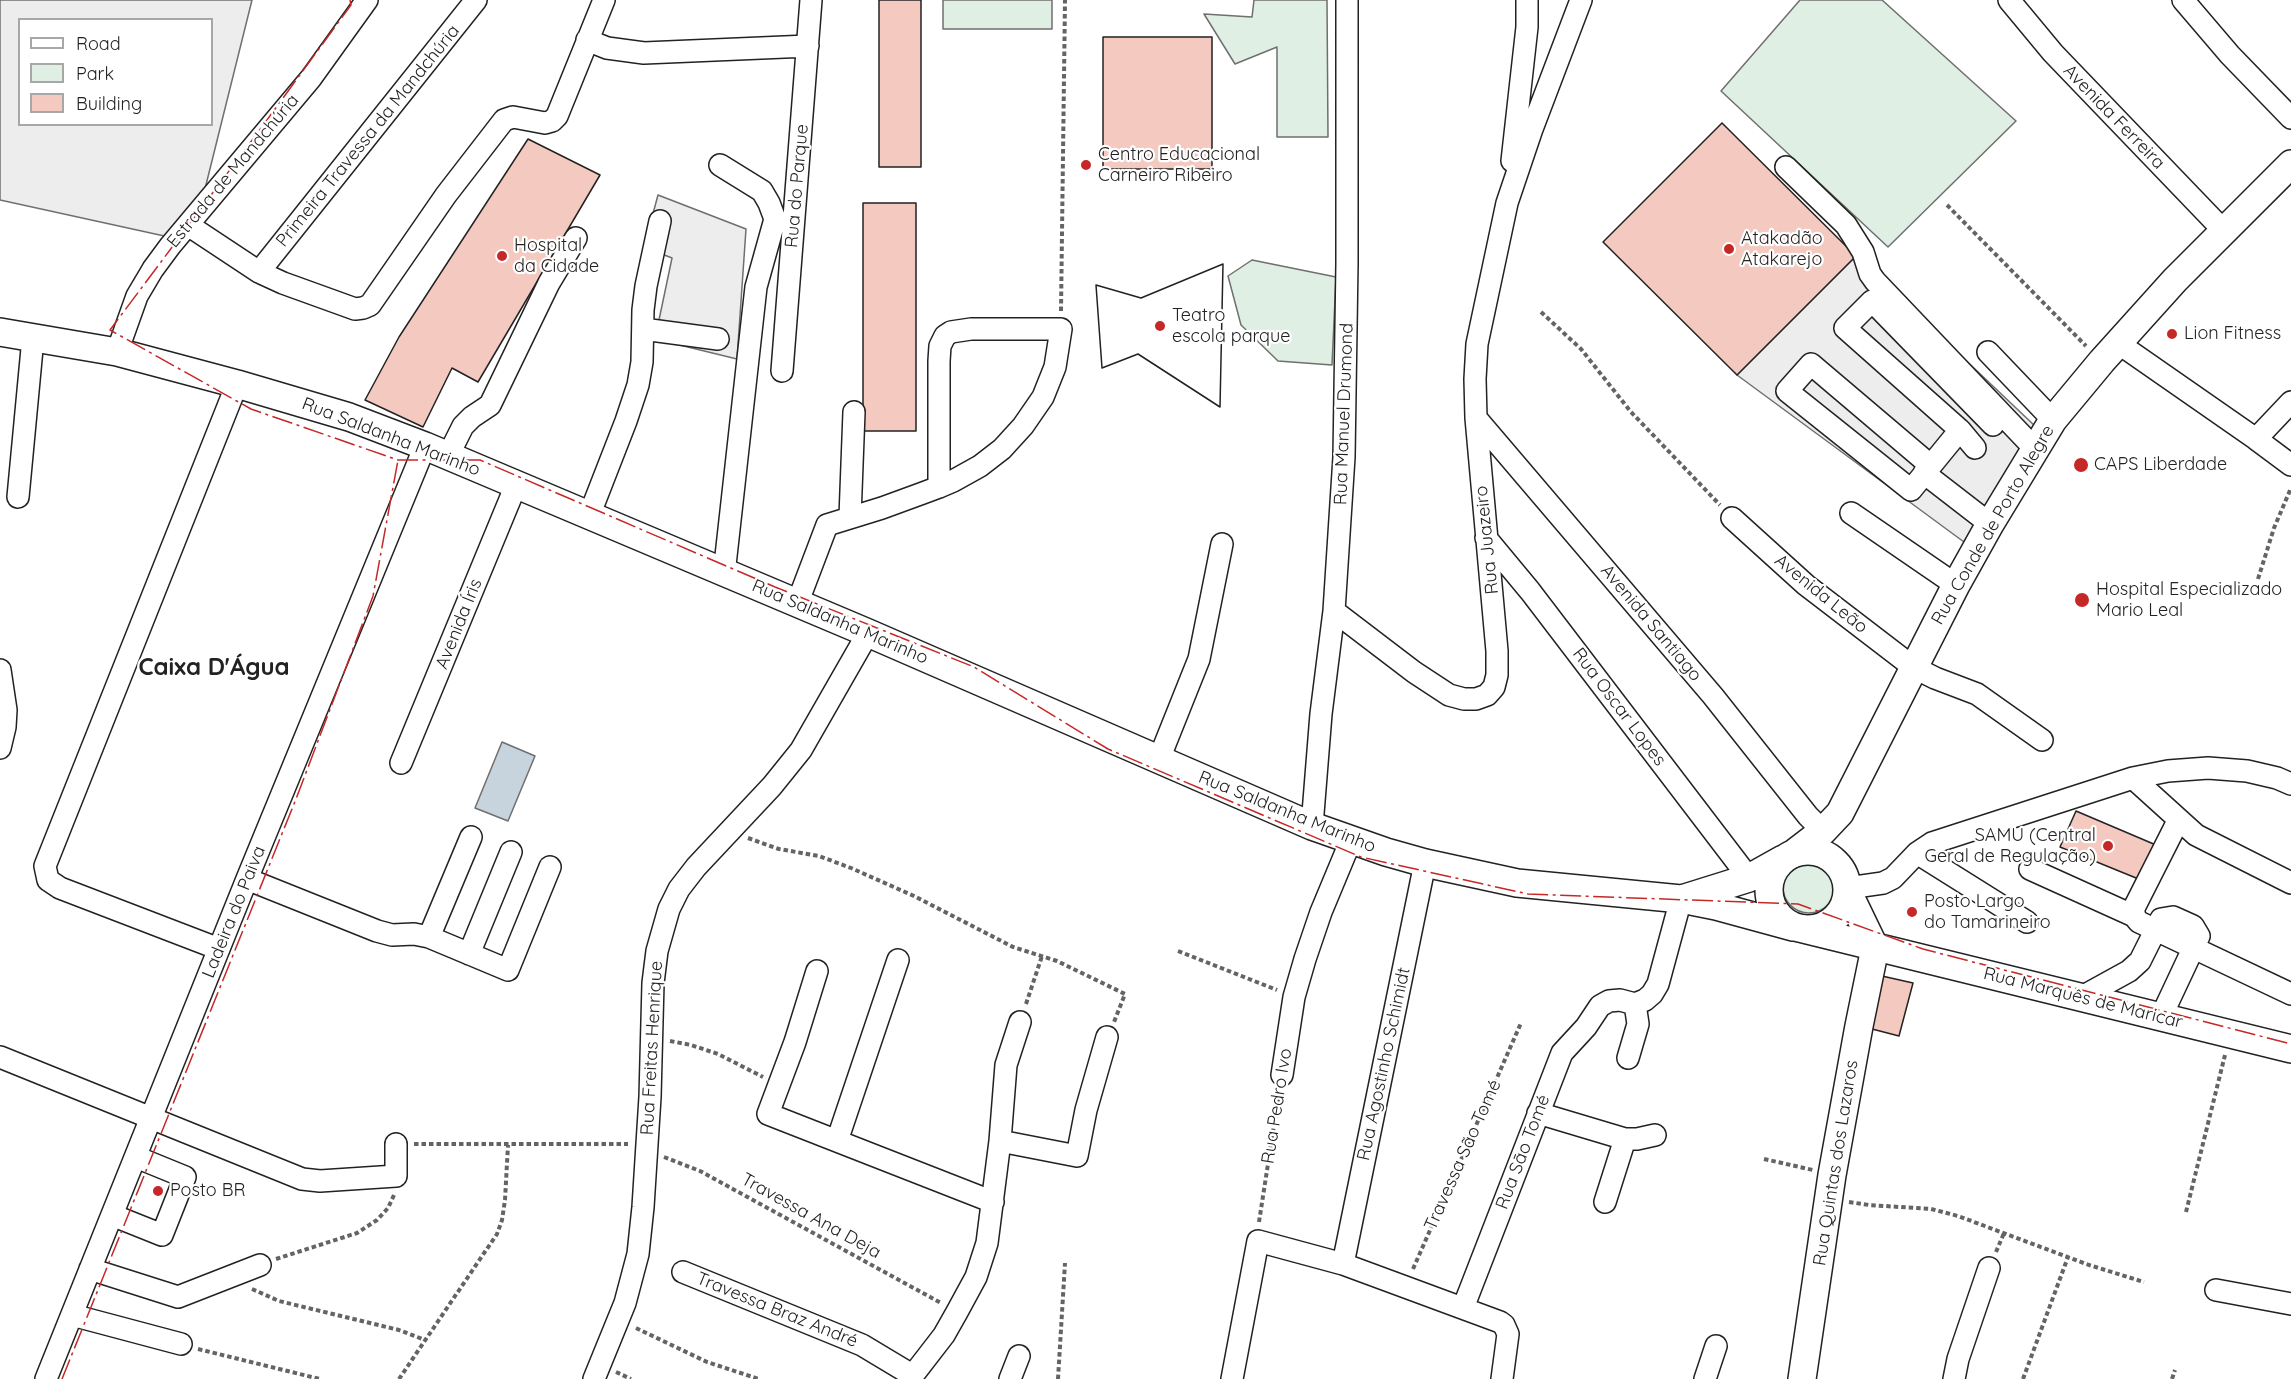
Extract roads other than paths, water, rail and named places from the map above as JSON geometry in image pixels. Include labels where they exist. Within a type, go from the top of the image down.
[{"type":"main road","name":"Rua Conde de Porto Alegre","points":[[1789,856],[1831,822],[1956,585],[2053,420],[2110,352],[2223,230],[2291,164]]},
{"type":"main road","name":"Rua Saldanha Marinho","points":[[0,333],[117,352],[349,417],[436,451],[867,633],[1312,826],[1352,840],[1425,863],[1517,883],[1678,910],[1716,906],[1798,928]]},
{"type":"main road","points":[[1831,822],[1847,888],[1875,948]]},
{"type":"main road","points":[[1804,851],[1816,851],[1837,863],[1844,873],[1847,888],[1846,903],[1834,920],[1824,926],[1798,928],[1783,921],[1775,912],[1768,888],[1773,871],[1789,856],[1804,851]]},
{"type":"main road","name":"Rua Saldanha Marinho","points":[[1678,910],[1749,878],[1789,856]]},
{"type":"main road","name":"Rua Marquês de Maricar","points":[[1798,928],[2291,1049]]},
{"type":"main road","name":"Rua Quintas dos Lazaros","points":[[1802,1379],[1832,1175],[1875,948]]},
{"type":"street","name":"Primeira Travessa da Mandchúria","points":[[260,272],[476,0]]},
{"type":"street","points":[[188,225],[260,272],[283,284],[355,309],[370,305],[446,195],[504,120],[513,117],[545,123],[557,116],[604,0]]},
{"type":"street","name":"Rua do Parque","points":[[782,371],[811,0]]},
{"type":"street","name":"Rua Manuel Drumond","points":[[1312,826],[1341,518],[1347,355],[1347,0]]},
{"type":"street","name":"Rua Juazeiro","points":[[1334,611],[1441,691],[1464,699],[1476,699],[1486,695],[1496,682],[1498,667],[1496,623],[1486,538],[1475,380],[1477,344],[1507,203],[1527,27],[1527,0]]},
{"type":"street","name":"Rua Juazeiro","points":[[1507,203],[1532,129],[1581,0]]},
{"type":"street","name":"Avenida Ferreira","points":[[2009,0],[2053,53],[2223,230]]},
{"type":"street","points":[[2183,0],[2230,55],[2291,118]]},
{"type":"street","name":"Estrada de Mandchúria","points":[[117,352],[137,296],[170,246],[311,78],[363,2]]},
{"type":"street","points":[[587,40],[607,48],[644,53],[808,46]]},
{"type":"street","points":[[720,165],[762,191],[775,219],[756,287],[723,574]]},
{"type":"street","points":[[1786,167],[1846,225],[1863,252],[1870,274],[1875,281],[2035,449]]},
{"type":"street","points":[[589,516],[638,385],[642,362],[646,286],[660,220]]},
{"type":"street","name":"Ladeira do Paiva","points":[[46,1379],[247,879],[436,451],[472,417],[490,405],[549,283],[576,238]]},
{"type":"street","points":[[1975,448],[1960,430],[1845,328],[1872,301],[1993,425]]},
{"type":"street","points":[[643,329],[718,339]]},
{"type":"street","points":[[797,604],[827,525],[939,487],[980,466],[1002,449],[1023,426],[1043,397],[1055,367],[1061,329],[971,329],[951,332],[945,336],[940,346],[939,361],[939,487]]},
{"type":"street","points":[[18,497],[33,338]]},
{"type":"street","points":[[1988,352],[2053,420]]},
{"type":"street","points":[[2110,352],[2256,439],[2291,465]]},
{"type":"street","points":[[1960,430],[1927,469],[1911,489],[1787,391],[1811,364],[1927,469],[1990,524]]},
{"type":"street","points":[[219,949],[60,888],[48,880],[45,866],[237,384]]},
{"type":"street","points":[[2256,439],[2291,402]]},
{"type":"street","points":[[850,517],[854,412]]},
{"type":"street","name":"Avenida Santiago","points":[[1476,418],[1713,696],[1808,816],[1831,822]]},
{"type":"street","name":"Avenida Íris","points":[[401,764],[516,485]]},
{"type":"street","points":[[1851,513],[1956,585]]},
{"type":"street","name":"Avenida Leão","points":[[1732,518],[1806,585],[1913,667],[1977,694],[2042,740]]},
{"type":"street","name":"Rua Oscar Lopes","points":[[1486,538],[1530,591],[1749,878]]},
{"type":"street","points":[[1159,759],[1199,659],[1222,544]]},
{"type":"street","name":"Rua Freitas Henrique","points":[[594,1379],[619,1320],[638,1254],[647,1150],[654,973],[662,929],[669,909],[696,867],[727,831],[772,786],[801,750],[867,633]]},
{"type":"street","points":[[0,670],[6,710],[0,748]]},
{"type":"street","points":[[1847,888],[1883,883],[1893,878],[1917,853],[1932,843],[2133,778],[2168,771],[2208,768],[2247,771],[2291,783]]},
{"type":"street","points":[[2133,778],[2196,836],[2291,883]]},
{"type":"street","points":[[2134,916],[2134,908],[2178,820]]},
{"type":"street","points":[[429,938],[471,837]]},
{"type":"street","name":"Rua Pedro Ivo","points":[[1282,1075],[1294,997],[1321,912],[1352,840]]},
{"type":"street","points":[[469,954],[511,852]]},
{"type":"street","points":[[1917,853],[2027,922]]},
{"type":"street","name":"Rua Agostinho Schimidt","points":[[1343,1264],[1425,863]]},
{"type":"street","points":[[247,879],[377,931],[392,935],[414,934],[429,938],[508,970],[550,867]]},
{"type":"street","points":[[2030,869],[2134,916],[2139,922],[2156,930]]},
{"type":"street","points":[[1628,1058],[1638,1024],[1635,1004],[1652,994],[1658,984],[1678,910]]},
{"type":"street","points":[[2080,998],[2129,971],[2140,962],[2161,919],[2173,916],[2193,926],[2199,932],[2199,936],[2161,1017]]},
{"type":"street","points":[[2194,948],[2291,994]]},
{"type":"street","points":[[837,1141],[898,960]]},
{"type":"street","points":[[817,971],[768,1114],[993,1202]]},
{"type":"street","name":"Rua Sāo Tomé","points":[[1463,1308],[1562,1053],[1586,1027],[1600,1006],[1609,1001],[1620,1000],[1635,1004]]},
{"type":"street","points":[[911,1377],[944,1335],[976,1277],[987,1243],[1000,1141],[1006,1065],[1020,1022]]},
{"type":"street","points":[[1000,1141],[1077,1156],[1086,1110],[1107,1038]]},
{"type":"street","points":[[0,1057],[302,1179],[320,1182],[396,1176],[396,1144]]},
{"type":"street","points":[[1538,1113],[1625,1139],[1655,1135]]},
{"type":"street","points":[[1605,1202],[1625,1139]]},
{"type":"street","points":[[112,1215],[162,1235],[185,1176],[136,1157]]},
{"type":"street","points":[[1232,1379],[1258,1241],[1343,1264],[1500,1322],[1508,1334],[1502,1379]]},
{"type":"street","points":[[90,1269],[178,1297],[260,1265]]},
{"type":"street","points":[[1954,1379],[1958,1359],[1989,1268]]},
{"type":"street","name":"Travessa Braz André","points":[[683,1272],[862,1345],[911,1377]]},
{"type":"street","points":[[2216,1290],[2291,1304]]},
{"type":"street","points":[[72,1315],[182,1344]]},
{"type":"street","points":[[1705,1379],[1716,1346]]},
{"type":"street","points":[[1010,1379],[1019,1356]]},
{"type":"place","name":"Centro Educacional Carneiro Ribeiro","points":[[1086,165]]},
{"type":"place","name":"Atakadão Atakarejo","points":[[1729,249]]},
{"type":"place","name":"Hospital da Cidade","points":[[502,256]]},
{"type":"place","name":"Teatro escola parque","points":[[1160,326]]},
{"type":"place","name":"Lion Fitness","points":[[2172,334]]},
{"type":"place","name":"CAPS Liberdade","points":[[2081,465]]},
{"type":"place","name":"Hospital Especializado Mario Leal","points":[[2082,600]]},
{"type":"place","name":"SAMU (Central Geral de Regulação)","points":[[2108,846]]},
{"type":"place","name":"Posto Largo do Tamarineiro","points":[[1912,912]]},
{"type":"place","name":"Posto BR","points":[[158,1191]]},
{"type":"district","name":"Caixa D'Água","points":[[214,668]]}]
